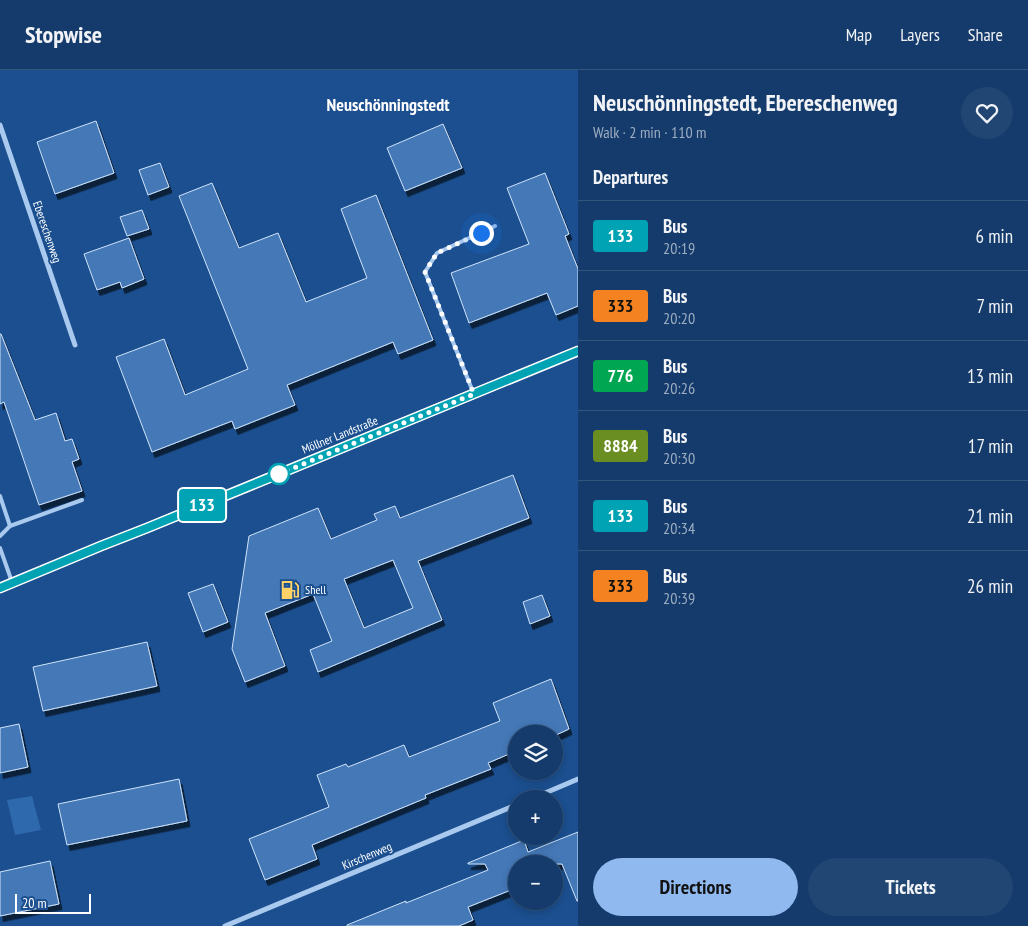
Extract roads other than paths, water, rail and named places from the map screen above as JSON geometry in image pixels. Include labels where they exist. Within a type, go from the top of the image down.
[{"type":"main road","name":"Möllner Landstraße","points":[[0,588],[578,351]]},
{"type":"street","name":"Ebereschenweg","points":[[0,125],[75,345]]},
{"type":"street","points":[[552,790],[578,779]]},
{"type":"street","name":"Kirschenweg","points":[[225,926],[240,923],[508,808]]},
{"type":"lane","points":[[474,394],[425,272],[437,253],[495,226]]},
{"type":"lane","points":[[0,496],[10,526]]},
{"type":"lane","points":[[0,536],[10,526],[82,500]]},
{"type":"lane","points":[[0,548],[12,583]]},
{"type":"place","name":"Shell","points":[[290,590]]},
{"type":"district","name":"Neuschönningstedt","points":[[388,105]]}]
